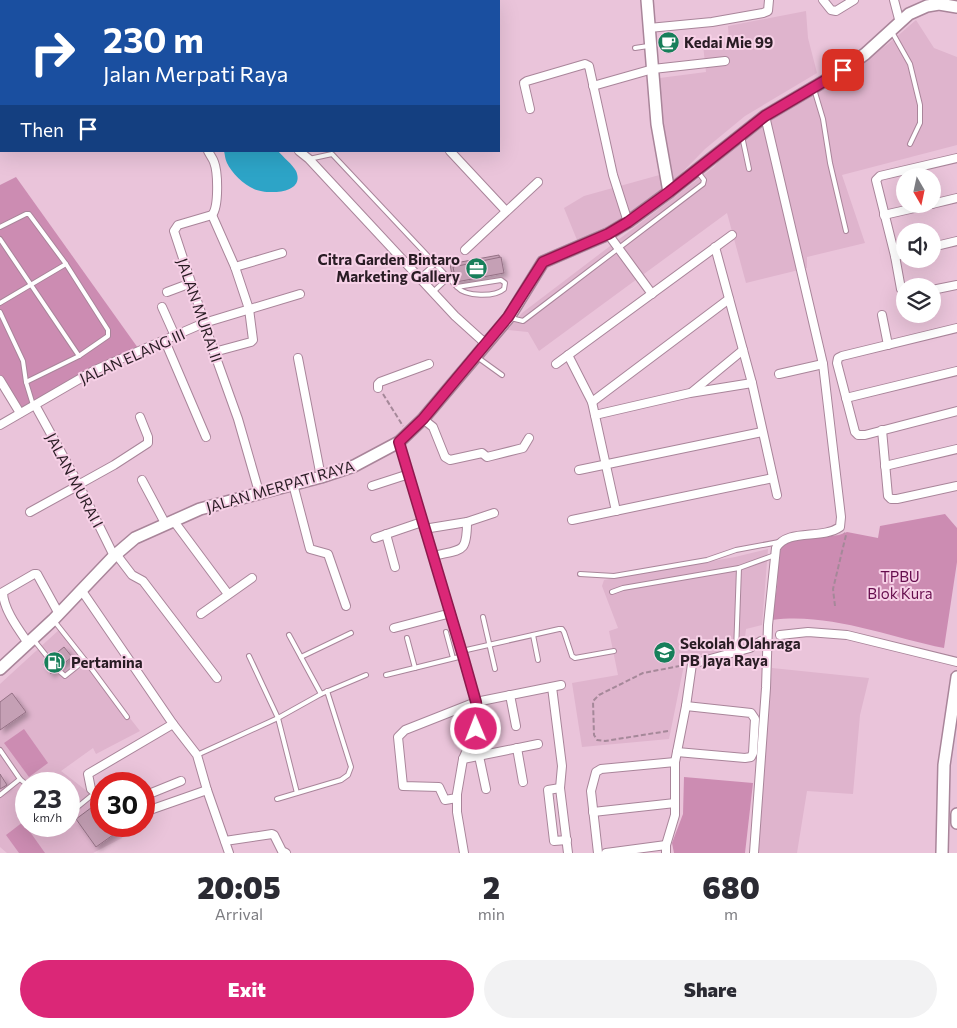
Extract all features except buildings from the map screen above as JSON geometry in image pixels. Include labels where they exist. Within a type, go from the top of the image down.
[{"type":"main road","points":[[647,0],[658,124],[669,192]]},
{"type":"main road","name":"JALAN MERPATI RAYA","points":[[0,669],[56,617],[115,555],[135,538],[200,508],[321,477],[354,466],[399,442],[423,419],[508,317],[543,262],[608,234],[628,222],[765,116],[843,70],[865,54],[909,14],[928,6],[939,4],[957,7]]},
{"type":"main road","points":[[942,853],[944,765],[957,677]]},
{"type":"main road","points":[[957,814],[957,823]]},
{"type":"street","points":[[649,28],[712,22],[763,13],[768,11],[769,0]]},
{"type":"street","points":[[823,0],[831,10],[836,10],[854,0]]},
{"type":"street","points":[[894,0],[896,27]]},
{"type":"street","points":[[593,86],[653,70],[725,61]]},
{"type":"street","points":[[530,108],[524,87],[527,81],[587,64],[613,175],[628,222]]},
{"type":"street","points":[[754,853],[766,688],[768,625],[776,548],[779,542],[792,537],[834,530],[840,527],[842,517],[823,364],[765,116]]},
{"type":"street","points":[[209,152],[215,164],[217,197],[212,215],[235,268],[249,308],[253,340],[214,352]]},
{"type":"street","points":[[300,152],[310,159]]},
{"type":"street","points":[[306,152],[455,316],[486,344]]},
{"type":"street","points":[[451,152],[506,211]]},
{"type":"street","points":[[899,278],[876,180],[880,176],[957,158]]},
{"type":"street","points":[[465,250],[538,182]]},
{"type":"street","points":[[941,202],[957,198]]},
{"type":"street","points":[[884,215],[896,212]]},
{"type":"street","name":"JALAN MURAI II","points":[[212,215],[178,225],[175,228],[179,247],[204,323],[238,419],[259,492]]},
{"type":"street","points":[[608,234],[652,294]]},
{"type":"street","points":[[556,364],[732,235]]},
{"type":"street","points":[[941,245],[957,242]]},
{"type":"street","points":[[715,247],[752,383],[777,495]]},
{"type":"street","points":[[235,268],[282,253]]},
{"type":"street","points":[[167,292],[191,283]]},
{"type":"street","points":[[941,288],[957,285]]},
{"type":"street","name":"JALAN ELANG III","points":[[0,425],[95,370],[204,323],[300,294]]},
{"type":"street","points":[[592,402],[729,299]]},
{"type":"street","points":[[162,307],[175,336]]},
{"type":"street","points":[[882,315],[888,345]]},
{"type":"street","points":[[957,328],[842,356],[838,358],[837,363],[855,432],[858,435],[957,411]]},
{"type":"street","points":[[165,341],[206,437]]},
{"type":"street","points":[[690,393],[743,350]]},
{"type":"street","points":[[568,355],[592,402],[616,511]]},
{"type":"street","points":[[298,358],[321,477]]},
{"type":"street","points":[[378,388],[380,382],[429,364]]},
{"type":"street","points":[[779,374],[823,364]]},
{"type":"street","points":[[846,398],[957,371]]},
{"type":"street","points":[[0,380],[20,414]]},
{"type":"street","points":[[595,415],[690,393],[752,383]]},
{"type":"street","name":"JALAN MURAI I","points":[[34,405],[79,485],[115,555],[132,575],[143,581],[217,678]]},
{"type":"street","points":[[30,512],[114,465],[148,443],[148,437],[140,417]]},
{"type":"street","points":[[423,419],[433,427],[445,457],[450,460],[482,453],[487,457],[522,448],[529,438]]},
{"type":"street","points":[[882,430],[888,496],[891,499],[957,486]]},
{"type":"street","points":[[579,470],[762,432]]},
{"type":"street","points":[[399,442],[476,702],[478,718],[476,729],[463,760],[457,798],[464,853]]},
{"type":"street","points":[[885,466],[957,449]]},
{"type":"street","points":[[372,486],[409,474]]},
{"type":"street","points":[[572,520],[773,478]]},
{"type":"street","points":[[142,480],[169,522],[228,594]]},
{"type":"street","points":[[293,484],[310,549],[328,554],[346,606]]},
{"type":"street","points":[[375,538],[423,525],[467,522],[494,513]]},
{"type":"street","points":[[433,556],[464,547],[467,541],[467,522]]},
{"type":"street","points":[[386,534],[395,567]]},
{"type":"street","points":[[31,641],[15,624],[3,598],[3,592],[37,574],[56,617]]},
{"type":"street","points":[[201,614],[252,578]]},
{"type":"street","points":[[82,591],[173,724],[197,755],[229,853]]},
{"type":"street","points":[[394,628],[450,612]]},
{"type":"street","points":[[780,635],[808,632],[847,635],[957,662]]},
{"type":"street","points":[[606,853],[666,849],[675,815],[675,762],[692,664],[750,648],[762,641]]},
{"type":"street","points":[[457,798],[446,800],[439,787],[403,786],[398,737],[405,730],[476,702],[561,685]]},
{"type":"street","points":[[552,687],[562,766],[560,788],[568,853]]},
{"type":"street","points":[[510,695],[516,726]]},
{"type":"street","points":[[677,752],[745,758],[751,757],[753,753],[755,719],[751,713],[686,706]]},
{"type":"street","points":[[91,772],[173,724]]},
{"type":"street","points":[[463,760],[538,744]]},
{"type":"street","points":[[517,748],[523,782]]},
{"type":"street","points":[[479,756],[486,789]]},
{"type":"street","points":[[598,853],[590,791],[596,772],[601,769],[675,762]]},
{"type":"street","points":[[90,773],[88,774],[90,784]]},
{"type":"street","points":[[155,792],[181,782]]},
{"type":"street","points":[[560,788],[548,790],[554,842],[567,840]]},
{"type":"street","points":[[155,808],[207,790]]},
{"type":"street","points":[[593,812],[675,803]]},
{"type":"street","points":[[225,841],[272,834],[282,851],[286,853]]},
{"type":"lane","points":[[896,27],[910,64],[920,105],[920,123],[910,144]]},
{"type":"lane","points":[[635,48],[651,46]]},
{"type":"lane","points":[[813,87],[823,119],[830,163],[846,231]]},
{"type":"lane","points":[[742,134],[749,169]]},
{"type":"lane","points":[[310,159],[332,154],[448,278],[457,287],[460,290],[473,294],[499,294],[504,289],[505,282],[501,280],[457,287]]},
{"type":"lane","points":[[508,317],[523,321],[703,184],[704,180],[696,170]]},
{"type":"lane","points":[[0,227],[29,214],[66,264],[108,330],[108,336],[79,356],[26,382]]},
{"type":"lane","points":[[0,239],[79,356]]},
{"type":"lane","points":[[0,303],[66,264]]},
{"type":"lane","points":[[420,278],[435,264]]},
{"type":"lane","points":[[433,292],[448,278]]},
{"type":"lane","points":[[0,312],[24,361],[26,382],[34,405]]},
{"type":"lane","points":[[476,356],[502,375]]},
{"type":"lane","points":[[580,574],[614,576],[707,560],[736,550],[779,542]]},
{"type":"lane","points":[[612,592],[623,588],[739,568],[775,555]]},
{"type":"lane","points":[[736,652],[739,568]]},
{"type":"lane","points":[[56,617],[126,717]]},
{"type":"lane","points":[[483,618],[495,669]]},
{"type":"lane","points":[[386,675],[452,658],[489,644],[562,629],[572,656],[575,658],[614,651]]},
{"type":"lane","points":[[446,632],[452,658]]},
{"type":"lane","points":[[301,657],[352,633]]},
{"type":"lane","points":[[533,634],[538,660]]},
{"type":"lane","points":[[289,635],[321,694]]},
{"type":"lane","points":[[408,638],[415,668]]},
{"type":"lane","points":[[31,641],[49,659]]},
{"type":"lane","points":[[249,656],[278,718],[298,793]]},
{"type":"lane","points":[[57,669],[64,676],[86,660]]},
{"type":"lane","points":[[197,755],[278,718],[321,694],[366,675]]},
{"type":"lane","points":[[277,799],[341,780],[348,776],[351,767],[328,692]]},
{"type":"lane","points":[[0,750],[15,772]]},
{"type":"lane","points":[[0,795],[15,783]]},
{"type":"lane","points":[[80,805],[90,796]]},
{"type":"path","points":[[378,388],[408,434]]},
{"type":"path","points":[[834,606],[833,589],[846,535],[840,527]]},
{"type":"path","points":[[668,731],[605,741],[597,740],[594,735],[593,701],[599,695],[643,673],[692,664]]},
{"type":"shaded area","points":[[806,11],[808,38],[817,73],[745,116],[705,149],[666,189],[608,229],[577,240],[564,208],[584,196],[663,174],[652,79],[706,72],[703,45],[729,42],[728,26]]},
{"type":"shaded area","points":[[916,20],[934,48],[957,57],[957,145],[842,175],[865,243],[807,257],[807,268],[746,283],[727,213],[539,351],[528,332],[507,330],[522,313],[714,167],[725,152],[784,111],[888,44]]},
{"type":"shaded area","name":"Sekolah Olahraga PB Jaya Raya","points":[[768,549],[762,625],[746,629],[744,645],[685,660],[669,739],[582,747],[572,683],[618,675],[609,631],[618,628],[602,586],[604,580],[735,557]]},
{"type":"shaded area","points":[[60,629],[140,731],[96,754],[93,748],[61,771],[62,772],[15,772],[15,837],[80,837],[80,786],[90,793],[90,837],[122,838],[93,853],[7,853],[0,847],[0,684]]},
{"type":"shaded area","points":[[772,668],[869,678],[860,715],[853,794],[807,791],[797,853],[757,853]]},
{"type":"green space","points":[[16,177],[138,348],[20,411],[0,384],[0,185]]},
{"type":"green space","name":"TPBU Blok Kura","points":[[945,514],[957,528],[957,562],[944,648],[837,622],[793,618],[772,620],[779,554],[782,546],[792,541],[839,535],[847,532],[878,538],[880,526]]},
{"type":"green space","points":[[24,729],[48,763],[36,772],[25,772],[4,743]]},
{"type":"green space","points":[[684,777],[753,783],[745,853],[674,853],[672,843],[683,814]]},
{"type":"green space","points":[[15,828],[15,837],[34,837],[45,853],[19,853],[6,835]]},
{"type":"water","points":[[224,152],[279,152],[293,166],[298,179],[291,188],[284,191],[260,191],[242,181],[226,162]]},
{"type":"place","name":"Kedai Mie 99","points":[[668,42]]},
{"type":"place","name":"Citra Garden Bintaro Marketing Gallery","points":[[476,268]]},
{"type":"place","name":"Sekolah Olahraga PB Jaya Raya","points":[[664,652]]},
{"type":"place","name":"Pertamina","points":[[55,662]]},
{"type":"route","points":[[476,729],[478,718],[476,702],[399,442],[423,419],[508,317],[543,262],[608,234],[628,222],[765,116],[843,70]]}]
